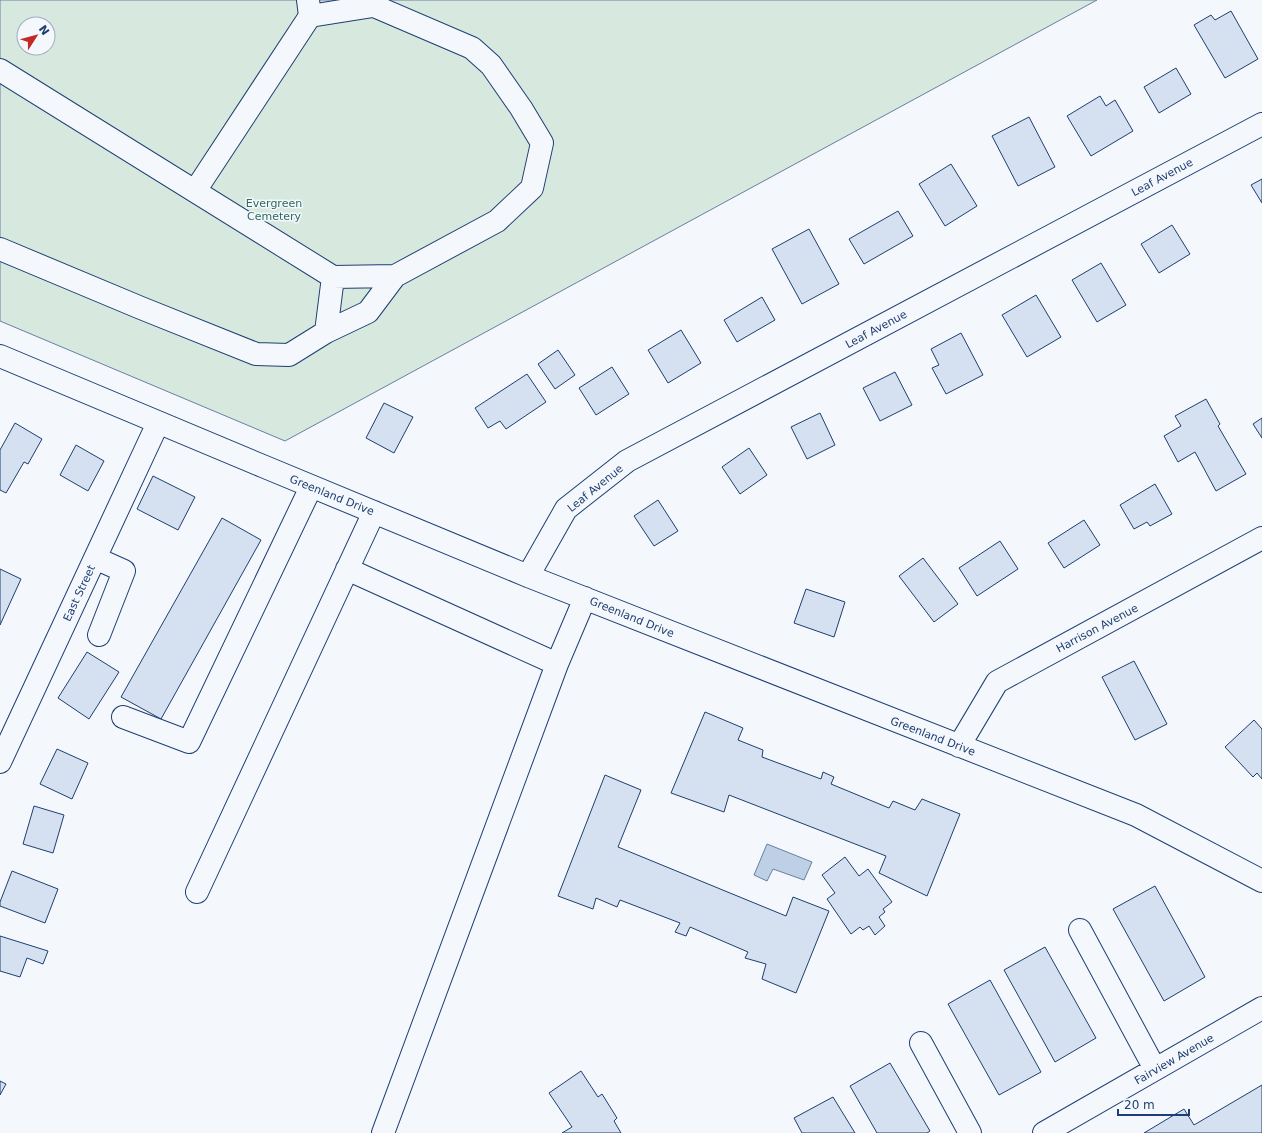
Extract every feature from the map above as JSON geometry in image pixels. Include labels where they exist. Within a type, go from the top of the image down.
[{"type":"street","points":[[0,248],[141,308],[256,354],[289,355],[326,332],[368,312],[395,276],[497,221],[532,188],[542,142],[492,65],[472,48],[373,2],[309,8],[195,191]]},
{"type":"street","points":[[0,70],[333,277],[395,276]]},
{"type":"street","name":"Leaf Avenue","points":[[528,576],[566,509],[627,461],[1262,124]]},
{"type":"street","points":[[326,332],[333,277]]},
{"type":"street","name":"Greenland Drive","points":[[0,356],[311,487],[528,576],[1136,815],[1262,881]]},
{"type":"street","name":"East Street","points":[[0,762],[158,423]]},
{"type":"street","points":[[123,718],[189,742],[311,487]]},
{"type":"street","points":[[197,892],[374,512]]},
{"type":"street","name":"Harrison Avenue","points":[[959,746],[997,682],[1262,538]]},
{"type":"street","points":[[95,558],[124,571],[99,636]]},
{"type":"street","points":[[347,569],[557,664]]},
{"type":"street","points":[[383,1133],[557,664],[585,598]]},
{"type":"street","points":[[1080,930],[1155,1069]]},
{"type":"street","name":"Fairview Avenue","points":[[1044,1133],[1262,1008]]},
{"type":"street","points":[[921,1043],[970,1133]]},
{"type":"green space","name":"Evergreen Cemetery","points":[[0,0],[1097,0],[285,441],[0,321]]},
{"type":"water","points":[[767,844],[812,862],[804,880],[773,869],[767,881],[754,875]]},
{"type":"building","points":[[1231,11],[1258,59],[1225,78],[1194,25],[1211,15],[1215,20]]},
{"type":"building","points":[[1176,68],[1191,94],[1159,113],[1144,87]]},
{"type":"building","points":[[1100,96],[1106,106],[1115,100],[1133,131],[1091,156],[1067,116]]},
{"type":"building","points":[[1029,117],[1055,167],[1018,186],[992,136]]},
{"type":"building","points":[[951,164],[977,206],[945,226],[919,184]]},
{"type":"building","points":[[1262,179],[1262,203],[1251,185]]},
{"type":"building","points":[[898,211],[913,236],[864,264],[849,239]]},
{"type":"building","points":[[1172,225],[1190,254],[1159,273],[1141,244]]},
{"type":"building","points":[[809,229],[839,284],[802,304],[772,249]]},
{"type":"building","points":[[1101,263],[1126,305],[1097,322],[1072,280]]},
{"type":"building","points":[[1036,295],[1061,337],[1027,357],[1002,315]]},
{"type":"building","points":[[762,297],[775,320],[737,342],[724,320]]},
{"type":"building","points":[[681,330],[701,363],[668,383],[648,350]]},
{"type":"building","points":[[961,333],[983,375],[946,394],[932,368],[939,365],[931,349]]},
{"type":"building","points":[[558,350],[575,375],[555,389],[538,364]]},
{"type":"building","points":[[612,367],[629,394],[596,415],[579,388]]},
{"type":"building","points":[[895,372],[912,405],[880,421],[863,388]]},
{"type":"building","points":[[527,374],[546,402],[506,429],[500,421],[488,428],[475,408]]},
{"type":"building","points":[[1206,399],[1220,424],[1218,426],[1246,474],[1216,491],[1195,452],[1178,462],[1164,436],[1181,426],[1175,416]]},
{"type":"building","points":[[384,403],[413,417],[394,453],[366,438]]},
{"type":"building","points":[[820,413],[835,445],[807,459],[791,427]]},
{"type":"building","points":[[1262,418],[1262,438],[1253,424]]},
{"type":"building","points":[[15,423],[42,439],[28,464],[24,462],[6,493],[0,490],[0,450]]},
{"type":"building","points":[[76,445],[104,461],[88,491],[60,475]]},
{"type":"building","points":[[749,448],[767,475],[740,494],[722,467]]},
{"type":"building","points":[[153,476],[195,497],[178,530],[137,509]]},
{"type":"building","points":[[1155,484],[1172,514],[1150,526],[1147,522],[1134,529],[1120,505]]},
{"type":"building","points":[[658,500],[678,531],[654,546],[634,516]]},
{"type":"building","points":[[222,518],[261,540],[161,719],[121,697]]},
{"type":"building","points":[[1084,520],[1100,545],[1064,568],[1048,543]]},
{"type":"building","points":[[1000,541],[1018,569],[977,596],[959,568]]},
{"type":"building","points":[[923,558],[958,604],[934,622],[899,576]]},
{"type":"building","points":[[0,569],[21,579],[0,625]]},
{"type":"building","points":[[806,589],[845,602],[834,637],[794,623]]},
{"type":"building","points":[[87,652],[119,672],[89,719],[58,698]]},
{"type":"building","points":[[1134,661],[1167,724],[1135,740],[1102,677]]},
{"type":"building","points":[[705,712],[743,728],[738,740],[763,750],[762,757],[821,779],[823,772],[834,777],[831,784],[889,808],[893,801],[915,810],[922,799],[960,814],[927,896],[879,873],[886,856],[729,795],[724,812],[671,793]]},
{"type":"building","points":[[1254,720],[1262,729],[1262,779],[1257,773],[1253,777],[1225,747]]},
{"type":"building","points":[[57,749],[88,763],[72,799],[40,784]]},
{"type":"building","points":[[605,775],[641,790],[618,847],[786,916],[793,897],[829,911],[796,993],[762,979],[766,964],[745,958],[748,952],[690,927],[686,936],[675,932],[680,923],[620,900],[617,907],[596,898],[593,909],[558,896]]},
{"type":"building","points":[[34,806],[64,815],[53,853],[23,844]]},
{"type":"building","points":[[845,857],[859,876],[868,869],[892,902],[883,909],[885,912],[879,917],[885,926],[875,935],[869,926],[863,930],[860,927],[851,934],[827,899],[835,893],[822,875]]},
{"type":"building","points":[[12,871],[58,889],[45,923],[0,906],[0,902]]},
{"type":"building","points":[[1155,886],[1205,977],[1164,1001],[1113,909]]},
{"type":"building","points":[[0,936],[48,951],[43,964],[27,958],[20,977],[0,971]]},
{"type":"building","points":[[1045,947],[1096,1038],[1055,1062],[1004,970]]},
{"type":"building","points":[[990,980],[1041,1072],[999,1095],[948,1004]]},
{"type":"building","points":[[890,1063],[930,1131],[927,1133],[877,1133],[850,1086]]},
{"type":"building","points":[[581,1071],[598,1097],[602,1094],[617,1118],[614,1121],[621,1133],[562,1133],[572,1127],[549,1093]]},
{"type":"building","points":[[0,1081],[6,1084],[0,1095]]},
{"type":"building","points":[[1262,1085],[1262,1133],[1144,1133],[1184,1109],[1194,1125]]},
{"type":"building","points":[[833,1097],[855,1133],[802,1133],[794,1118]]}]
